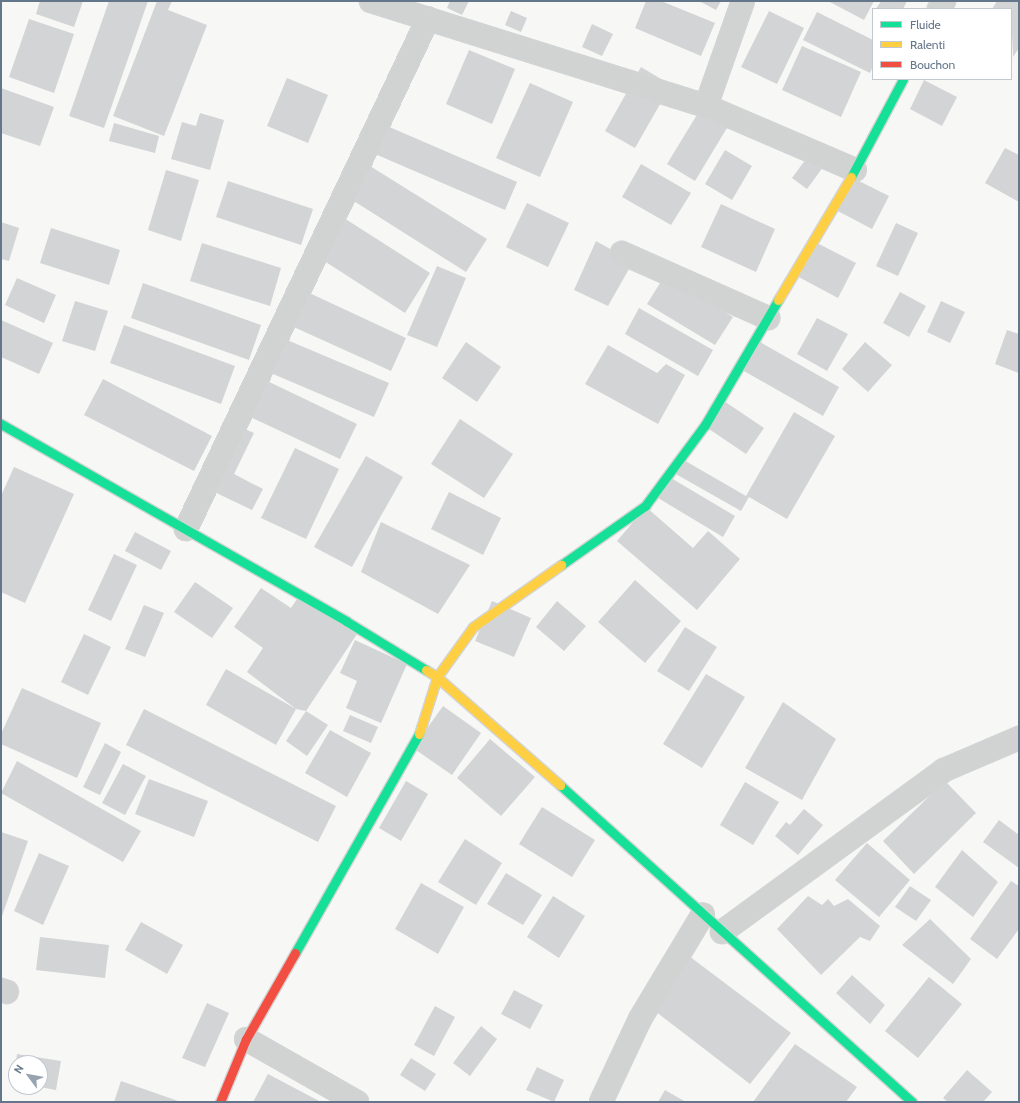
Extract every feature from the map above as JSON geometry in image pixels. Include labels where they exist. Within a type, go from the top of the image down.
[{"type":"street","points":[[371,1],[706,106],[855,170]]},
{"type":"street","points":[[706,106],[743,1]]},
{"type":"street","points":[[186,530],[428,19]]},
{"type":"street","points":[[220,1102],[246,1039],[421,730],[437,677],[473,627],[645,506],[705,425],[855,170],[902,80]]},
{"type":"street","points":[[622,253],[768,318]]},
{"type":"street","points":[[1,424],[346,621],[437,677],[537,764],[703,914],[900,1098]]},
{"type":"street","points":[[722,932],[944,770],[1019,738]]},
{"type":"street","points":[[601,1102],[640,1019],[703,914]]},
{"type":"street","points":[[246,1039],[357,1102]]},
{"type":"building","points":[[40,1],[83,1],[74,27],[36,14]]},
{"type":"building","points":[[109,1],[148,1],[104,128],[69,116]]},
{"type":"building","points":[[157,1],[172,1],[168,10],[207,25],[164,136],[113,116]]},
{"type":"building","points":[[450,1],[469,1],[462,15],[447,8]]},
{"type":"building","points":[[646,1],[661,1],[715,23],[701,56],[635,28]]},
{"type":"building","points":[[699,1],[721,1],[716,10]]},
{"type":"building","points":[[828,1],[874,1],[864,20]]},
{"type":"building","points":[[881,1],[907,1],[904,8],[877,8]]},
{"type":"building","points":[[997,1],[1019,1],[1019,48],[1013,57],[1012,8],[993,8]]},
{"type":"building","points":[[511,11],[527,18],[521,32],[505,25]]},
{"type":"building","points":[[769,11],[804,28],[777,84],[741,67]]},
{"type":"building","points":[[817,12],[872,40],[872,68],[870,73],[803,40]]},
{"type":"building","points":[[29,19],[74,34],[54,93],[9,77]]},
{"type":"building","points":[[592,24],[613,34],[602,56],[582,47]]},
{"type":"building","points":[[802,46],[861,72],[841,117],[782,90]]},
{"type":"building","points":[[469,50],[515,69],[492,124],[446,104]]},
{"type":"building","points":[[641,67],[671,85],[635,148],[605,131]]},
{"type":"building","points":[[287,78],[328,95],[308,143],[267,126]]},
{"type":"building","points":[[924,80],[957,97],[942,126],[910,109]]},
{"type":"building","points":[[530,83],[573,102],[540,177],[496,158]]},
{"type":"building","points":[[1,88],[54,107],[40,146],[1,133]]},
{"type":"building","points":[[709,95],[736,113],[695,181],[667,164]]},
{"type":"building","points":[[200,113],[224,120],[210,170],[171,159],[182,122],[196,126]]},
{"type":"building","points":[[114,123],[159,136],[155,153],[109,141]]},
{"type":"building","points":[[387,126],[517,182],[505,210],[375,154]]},
{"type":"building","points":[[1005,148],[1019,155],[1019,202],[985,183]]},
{"type":"building","points":[[725,150],[752,166],[732,200],[705,184]]},
{"type":"building","points":[[811,152],[826,163],[807,189],[792,178]]},
{"type":"building","points":[[641,164],[691,193],[671,225],[622,197]]},
{"type":"building","points":[[370,166],[487,239],[466,272],[349,198]]},
{"type":"building","points":[[166,170],[199,180],[181,241],[148,230]]},
{"type":"building","points":[[851,177],[889,196],[872,229],[834,209]]},
{"type":"building","points":[[228,181],[313,209],[301,245],[216,217]]},
{"type":"building","points":[[527,203],[569,223],[548,267],[506,247]]},
{"type":"building","points":[[721,204],[775,229],[756,272],[701,247]]},
{"type":"building","points":[[344,218],[430,273],[405,313],[318,257]]},
{"type":"building","points":[[1,222],[19,228],[9,261],[1,259]]},
{"type":"building","points":[[896,223],[918,233],[898,276],[876,266]]},
{"type":"building","points":[[51,228],[120,250],[109,285],[40,263]]},
{"type":"building","points":[[596,241],[633,262],[608,306],[574,290]]},
{"type":"building","points":[[813,241],[856,263],[838,298],[795,275]]},
{"type":"building","points":[[202,243],[281,268],[270,306],[190,281]]},
{"type":"building","points":[[437,266],[466,278],[437,347],[407,335]]},
{"type":"building","points":[[665,275],[733,317],[715,345],[647,304]]},
{"type":"building","points":[[17,278],[56,295],[44,323],[5,305]]},
{"type":"building","points":[[143,283],[261,325],[249,360],[131,318]]},
{"type":"building","points":[[303,290],[406,338],[391,371],[287,324]]},
{"type":"building","points":[[900,292],[926,306],[909,337],[883,323]]},
{"type":"building","points":[[75,301],[108,311],[95,351],[62,341]]},
{"type":"building","points":[[941,301],[965,312],[950,343],[927,332]]},
{"type":"building","points":[[639,308],[713,350],[698,376],[625,334]]},
{"type":"building","points":[[817,318],[848,334],[827,371],[797,354]]},
{"type":"building","points":[[1,320],[53,343],[39,374],[1,357]]},
{"type":"building","points":[[124,325],[235,366],[221,404],[110,363]]},
{"type":"building","points":[[1007,330],[1019,334],[1019,373],[995,364]]},
{"type":"building","points":[[280,337],[389,383],[374,417],[266,371]]},
{"type":"building","points":[[753,338],[839,387],[823,416],[737,367]]},
{"type":"building","points":[[466,342],[501,367],[477,402],[442,378]]},
{"type":"building","points":[[865,342],[892,365],[868,392],[842,369]]},
{"type":"building","points":[[608,345],[657,373],[666,364],[685,375],[658,424],[585,384]]},
{"type":"building","points":[[261,378],[357,424],[340,459],[244,414]]},
{"type":"building","points":[[103,379],[212,436],[194,471],[84,415]]},
{"type":"building","points":[[721,399],[764,428],[746,454],[703,425]]},
{"type":"building","points":[[794,412],[835,436],[787,519],[749,497],[741,511],[674,473],[682,459],[746,496]]},
{"type":"building","points":[[460,419],[513,454],[484,498],[431,464]]},
{"type":"building","points":[[238,426],[254,433],[234,474],[263,489],[252,510],[208,489]]},
{"type":"building","points":[[295,448],[339,469],[306,539],[261,518]]},
{"type":"building","points":[[366,456],[403,477],[352,567],[314,547]]},
{"type":"building","points":[[14,467],[74,494],[25,603],[1,592],[1,496]]},
{"type":"building","points":[[671,478],[735,516],[723,537],[658,498]]},
{"type":"building","points":[[449,492],[501,518],[483,555],[431,529]]},
{"type":"building","points":[[646,507],[693,548],[708,531],[740,559],[697,610],[617,541]]},
{"type":"building","points":[[381,522],[470,565],[438,614],[361,572]]},
{"type":"building","points":[[135,532],[171,551],[161,570],[125,551]]},
{"type":"building","points":[[114,554],[137,565],[111,621],[88,610]]},
{"type":"building","points":[[635,580],[681,621],[645,663],[598,622]]},
{"type":"building","points":[[195,582],[233,608],[212,638],[174,612]]},
{"type":"building","points":[[261,588],[291,608],[303,590],[357,634],[306,711],[296,709],[247,672],[263,648],[234,627]]},
{"type":"building","points":[[492,601],[531,618],[514,657],[475,641]]},
{"type":"building","points":[[557,601],[586,626],[564,651],[536,627]]},
{"type":"building","points":[[144,605],[164,613],[145,657],[125,649]]},
{"type":"building","points":[[685,627],[717,647],[689,691],[657,671]]},
{"type":"building","points":[[84,634],[111,647],[88,695],[61,682]]},
{"type":"building","points":[[355,640],[407,664],[381,723],[346,708],[357,681],[340,673]]},
{"type":"building","points":[[226,669],[296,709],[276,745],[206,705]]},
{"type":"building","points":[[706,674],[745,697],[702,768],[663,744]]},
{"type":"building","points":[[22,688],[101,723],[77,778],[1,744],[1,734]]},
{"type":"building","points":[[783,702],[836,739],[802,800],[745,768]]},
{"type":"building","points":[[443,706],[481,733],[452,775],[413,748]]},
{"type":"building","points":[[144,709],[336,806],[318,842],[126,745]]},
{"type":"building","points":[[306,711],[328,725],[307,756],[286,741]]},
{"type":"building","points":[[350,715],[378,727],[371,743],[343,731]]},
{"type":"building","points":[[330,730],[371,753],[347,797],[305,773]]},
{"type":"building","points":[[490,739],[535,777],[501,816],[457,778]]},
{"type":"building","points":[[105,743],[121,752],[100,795],[83,787]]},
{"type":"building","points":[[17,761],[141,831],[123,862],[1,793]]},
{"type":"building","points":[[123,764],[146,776],[125,815],[102,803]]},
{"type":"building","points":[[149,779],[208,801],[194,837],[135,814]]},
{"type":"building","points":[[406,781],[428,794],[401,841],[379,828]]},
{"type":"building","points":[[945,781],[976,813],[914,874],[883,841]]},
{"type":"building","points":[[745,782],[779,802],[753,845],[720,825]]},
{"type":"building","points":[[542,807],[595,840],[572,877],[519,844]]},
{"type":"building","points":[[804,809],[823,825],[798,855],[775,836],[786,822],[790,825]]},
{"type":"building","points":[[999,820],[1019,835],[1019,868],[983,842]]},
{"type":"building","points":[[1,832],[28,841],[1,919]]},
{"type":"building","points":[[465,839],[502,863],[476,905],[438,882]]},
{"type":"building","points":[[867,843],[910,880],[879,917],[835,880]]},
{"type":"building","points":[[962,850],[998,882],[973,917],[935,887]]},
{"type":"building","points":[[39,853],[69,866],[43,925],[14,911]]},
{"type":"building","points":[[506,873],[542,895],[523,925],[487,904]]},
{"type":"building","points":[[1011,881],[1019,886],[1019,929],[997,959],[970,939]]},
{"type":"building","points":[[421,883],[464,907],[438,954],[395,929]]},
{"type":"building","points":[[910,886],[931,900],[916,921],[895,907]]},
{"type":"building","points":[[553,896],[585,916],[559,958],[527,937]]},
{"type":"building","points":[[808,896],[822,905],[828,899],[834,906],[848,899],[880,926],[870,941],[860,937],[821,975],[777,929]]},
{"type":"building","points":[[930,919],[971,959],[953,984],[902,945]]},
{"type":"building","points":[[141,922],[183,945],[167,974],[125,950]]},
{"type":"building","points":[[40,937],[109,945],[105,978],[36,970]]},
{"type":"building","points":[[689,956],[791,1033],[750,1084],[651,1008]]},
{"type":"building","points":[[852,975],[885,1005],[870,1024],[836,993]]},
{"type":"building","points":[[929,977],[962,1004],[918,1058],[885,1031]]},
{"type":"building","points":[[514,990],[543,1005],[530,1029],[501,1014]]},
{"type":"building","points":[[207,1003],[229,1013],[205,1067],[182,1058]]},
{"type":"building","points":[[435,1006],[455,1017],[434,1056],[414,1045]]},
{"type":"building","points":[[481,1026],[497,1039],[470,1076],[453,1063]]},
{"type":"building","points":[[795,1044],[857,1087],[846,1102],[753,1102]]},
{"type":"building","points":[[411,1058],[436,1074],[425,1091],[400,1075]]},
{"type":"building","points":[[48,1059],[61,1061],[56,1090],[48,1088]]},
{"type":"building","points":[[537,1067],[564,1080],[554,1102],[526,1090]]},
{"type":"building","points":[[967,1070],[992,1092],[983,1102],[948,1102],[943,1098]]},
{"type":"building","points":[[268,1074],[321,1102],[253,1102]]},
{"type":"building","points":[[121,1081],[181,1102],[114,1102]]},
{"type":"building","points":[[665,1090],[686,1102],[658,1102]]},
{"type":"traffic: fast","points":[[851,177],[902,80]]},
{"type":"traffic: fast","points":[[561,565],[645,506],[705,425],[778,300]]},
{"type":"traffic: fast","points":[[1,424],[346,621],[426,670]]},
{"type":"traffic: fast","points":[[295,953],[419,734]]},
{"type":"traffic: fast","points":[[560,785],[912,1102]]},
{"type":"traffic: slow","points":[[778,300],[851,177]]},
{"type":"traffic: slow","points":[[419,734],[437,677],[473,627],[561,565]]},
{"type":"traffic: slow","points":[[426,670],[437,677],[560,785]]},
{"type":"traffic: jam","points":[[220,1102],[246,1039],[295,953]]}]
